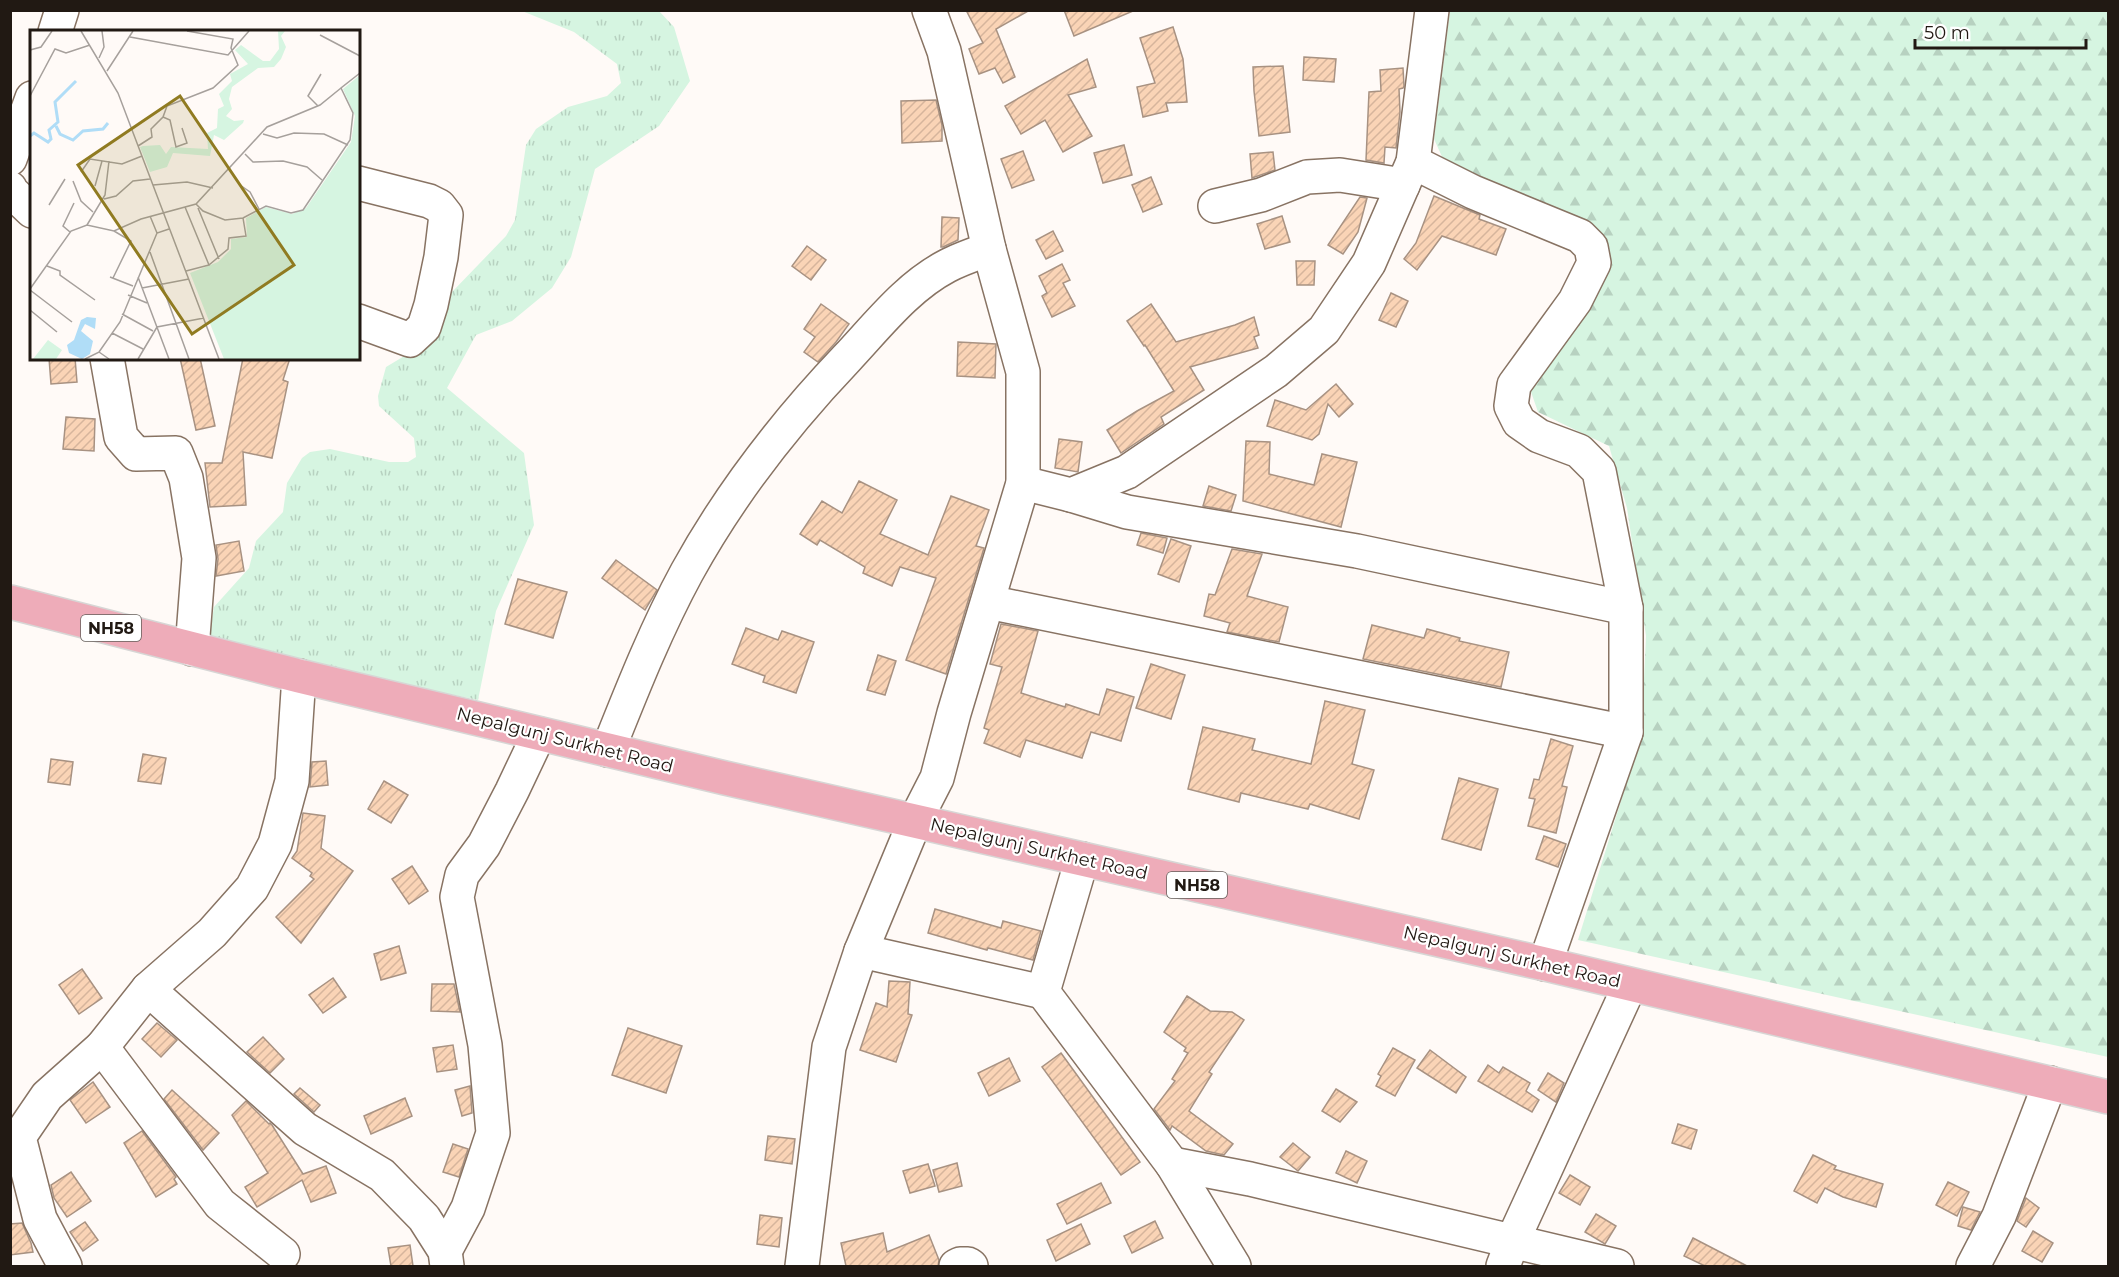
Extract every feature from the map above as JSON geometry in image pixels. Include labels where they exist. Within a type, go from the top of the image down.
[{"type":"main road","name":"NH58","points":[[10,602],[292,675]]},
{"type":"main road","name":"Nepalgunj Surkhet Road","points":[[292,675],[915,821],[1545,964],[2109,1097]]},
{"type":"street","points":[[56,30],[62,10]]},
{"type":"street","points":[[802,1266],[829,1047],[861,951],[915,821],[936,778],[1023,483],[1023,372],[989,249],[944,51],[929,10]]},
{"type":"street","points":[[1071,495],[1127,472],[1276,370],[1324,330],[1369,263],[1408,174],[1432,10]]},
{"type":"street","points":[[10,159],[30,104]]},
{"type":"street","points":[[1215,206],[1261,195],[1307,177],[1408,174],[1473,192],[1580,236],[1591,247],[1594,263],[1575,301],[1514,385],[1511,406],[1519,422],[1539,436],[1579,451],[1599,471],[1626,608],[1626,732],[1545,964]]},
{"type":"street","points":[[360,184],[429,201],[439,206],[446,215],[441,257],[424,327],[410,340],[360,322]]},
{"type":"street","points":[[10,188],[30,209]]},
{"type":"street","points":[[608,750],[642,664],[688,571],[776,438],[908,294],[947,266],[989,249]]},
{"type":"street","points":[[107,360],[121,437],[136,454],[176,453],[186,478],[199,558],[202,651]]},
{"type":"street","points":[[1023,483],[1127,512],[1358,551],[1626,608]]},
{"type":"street","points":[[988,602],[1626,732]]},
{"type":"street","points":[[65,1266],[40,1219],[20,1137],[47,1096],[102,1047],[148,989],[212,933],[252,888],[275,844],[292,781],[292,675]]},
{"type":"street","points":[[446,1259],[468,1208],[494,1133],[484,1045],[457,897],[462,875],[484,845],[539,734]]},
{"type":"street","points":[[1043,992],[1082,859]]},
{"type":"street","points":[[861,951],[1043,992],[1173,1164],[1234,1266]]},
{"type":"street","points":[[1508,1253],[1630,985]]},
{"type":"street","points":[[148,989],[305,1129],[382,1175],[424,1218],[446,1259]]},
{"type":"street","points":[[102,1047],[220,1204],[283,1254]]},
{"type":"street","points":[[1973,1266],[1999,1216],[2050,1083]]},
{"type":"street","points":[[1173,1164],[1251,1179],[1508,1253],[1617,1266]]},
{"type":"street","points":[[956,1266],[968,1264],[970,1266]]},
{"type":"green space","points":[[522,11],[659,11],[674,27],[690,81],[659,126],[595,169],[571,257],[552,288],[512,321],[476,335],[447,388],[524,453],[534,525],[496,611],[478,700],[208,644],[214,607],[249,568],[256,541],[283,512],[287,483],[302,458],[310,452],[330,449],[389,462],[408,462],[416,457],[414,438],[379,406],[378,396],[386,367],[426,343],[437,315],[452,292],[506,236],[515,220],[526,145],[536,129],[568,107],[607,96],[621,83],[617,64],[574,32]]},
{"type":"green space","points":[[1450,11],[2108,11],[2108,1057],[1578,940],[1624,791],[1642,722],[1646,636],[1627,508],[1609,446],[1538,412],[1530,389],[1604,273],[1443,159],[1434,139]]},
{"type":"building","points":[[966,10],[1030,10],[996,29],[1015,77],[1003,83],[995,68],[979,74],[969,49],[983,43]]},
{"type":"building","points":[[1064,10],[1133,10],[1133,11],[1074,36]]},
{"type":"building","points":[[1173,27],[1183,59],[1187,102],[1166,103],[1168,111],[1143,117],[1137,87],[1155,83],[1140,38]]},
{"type":"building","points":[[1304,57],[1336,59],[1334,82],[1303,80]]},
{"type":"building","points":[[1087,59],[1096,87],[1068,95],[1092,136],[1063,152],[1045,120],[1021,134],[1005,106]]},
{"type":"building","points":[[1283,66],[1290,132],[1259,136],[1253,67]]},
{"type":"building","points":[[1403,68],[1404,86],[1399,89],[1400,112],[1396,148],[1385,147],[1384,163],[1366,160],[1369,92],[1381,91],[1380,70]]},
{"type":"building","points":[[936,100],[942,125],[942,141],[902,143],[901,101]]},
{"type":"building","points":[[1124,145],[1132,175],[1103,183],[1094,153]]},
{"type":"building","points":[[1023,151],[1034,180],[1012,188],[1001,159]]},
{"type":"building","points":[[1273,152],[1275,170],[1252,178],[1250,154]]},
{"type":"building","points":[[1151,177],[1162,204],[1143,212],[1132,185]]},
{"type":"building","points":[[1434,196],[1480,215],[1479,219],[1506,229],[1496,255],[1442,236],[1417,270],[1404,259],[1416,243]]},
{"type":"building","points":[[1360,197],[1367,198],[1358,232],[1343,254],[1328,245]]},
{"type":"building","points":[[1282,216],[1290,242],[1265,249],[1257,224]]},
{"type":"building","points":[[942,217],[959,218],[958,240],[941,247]]},
{"type":"building","points":[[1053,231],[1063,251],[1046,259],[1036,240]]},
{"type":"building","points":[[807,246],[826,260],[811,280],[792,266]]},
{"type":"building","points":[[1296,261],[1315,261],[1314,285],[1297,285]]},
{"type":"building","points":[[1062,264],[1070,280],[1063,283],[1075,306],[1052,317],[1042,296],[1047,293],[1039,276]]},
{"type":"building","points":[[1391,293],[1408,301],[1396,327],[1379,320]]},
{"type":"building","points":[[821,304],[849,324],[818,362],[804,352],[815,337],[804,329]]},
{"type":"building","points":[[1151,304],[1176,342],[1235,325],[1254,317],[1259,335],[1254,337],[1258,348],[1190,367],[1204,390],[1161,417],[1164,424],[1121,453],[1107,430],[1174,391],[1127,321]]},
{"type":"building","points":[[958,342],[996,344],[995,378],[957,376]]},
{"type":"building","points":[[49,360],[75,360],[77,382],[51,384]]},
{"type":"building","points":[[180,360],[200,360],[215,426],[196,430]]},
{"type":"building","points":[[243,360],[289,360],[283,380],[288,382],[272,458],[243,452],[246,505],[210,507],[205,463],[222,463]]},
{"type":"building","points":[[1336,384],[1353,404],[1339,417],[1328,404],[1319,434],[1312,440],[1267,426],[1275,400],[1306,410]]},
{"type":"building","points":[[66,417],[95,419],[94,451],[63,449]]},
{"type":"building","points":[[1059,439],[1082,442],[1078,472],[1055,468]]},
{"type":"building","points":[[1246,441],[1270,442],[1269,474],[1314,485],[1322,454],[1357,462],[1341,527],[1243,501]]},
{"type":"building","points":[[859,481],[897,500],[880,534],[928,555],[951,496],[989,510],[976,546],[984,548],[946,674],[906,660],[936,578],[900,567],[892,586],[863,573],[865,567],[820,540],[817,545],[800,534],[822,501],[842,513]]},
{"type":"building","points":[[1209,486],[1236,495],[1231,511],[1203,506]]},
{"type":"building","points":[[1141,533],[1167,538],[1163,553],[1137,545]]},
{"type":"building","points":[[1171,539],[1191,546],[1179,582],[1158,574]]},
{"type":"building","points":[[239,541],[244,571],[216,576],[218,559],[216,545]]},
{"type":"building","points":[[1232,549],[1262,554],[1247,596],[1288,607],[1279,642],[1227,632],[1230,623],[1204,616],[1209,594],[1215,595]]},
{"type":"building","points":[[616,560],[657,590],[645,610],[602,578]]},
{"type":"building","points":[[518,579],[567,592],[553,638],[505,624]]},
{"type":"building","points":[[1001,624],[1038,631],[1021,693],[1099,715],[1107,689],[1134,697],[1121,741],[1091,732],[1082,758],[1026,740],[1020,757],[984,743],[989,730],[984,728],[1002,667],[990,664]]},
{"type":"building","points":[[1372,625],[1424,638],[1427,629],[1460,638],[1459,641],[1509,652],[1501,687],[1363,659]]},
{"type":"building","points":[[746,628],[778,640],[782,631],[814,642],[796,693],[763,682],[765,676],[732,664]]},
{"type":"building","points":[[878,655],[896,661],[885,695],[867,690]]},
{"type":"building","points":[[1151,664],[1185,675],[1171,719],[1136,708]]},
{"type":"building","points":[[1325,701],[1365,710],[1352,764],[1374,770],[1359,819],[1310,804],[1308,809],[1241,793],[1239,802],[1188,789],[1203,727],[1255,739],[1252,750],[1311,764]]},
{"type":"building","points":[[1551,739],[1573,746],[1562,786],[1567,787],[1556,833],[1528,826],[1535,799],[1529,798],[1534,779],[1539,780]]},
{"type":"building","points":[[143,754],[166,758],[161,784],[138,781]]},
{"type":"building","points":[[51,759],[73,762],[70,785],[48,782]]},
{"type":"building","points":[[326,761],[328,785],[310,787],[312,762]]},
{"type":"building","points":[[1459,778],[1498,789],[1481,850],[1442,839]]},
{"type":"building","points":[[384,781],[408,795],[391,823],[368,809]]},
{"type":"building","points":[[303,813],[325,816],[321,848],[353,871],[301,943],[276,917],[314,879],[310,876],[312,873],[292,858],[297,851]]},
{"type":"building","points":[[1544,836],[1566,844],[1558,867],[1536,859]]},
{"type":"building","points":[[412,866],[428,891],[409,904],[392,879]]},
{"type":"building","points":[[935,909],[1001,928],[1003,921],[1041,931],[1033,960],[928,933]]},
{"type":"building","points":[[399,946],[406,973],[381,980],[374,954]]},
{"type":"building","points":[[82,969],[102,998],[79,1014],[59,985]]},
{"type":"building","points":[[333,978],[346,997],[323,1013],[309,995]]},
{"type":"building","points":[[889,981],[910,982],[908,1014],[912,1015],[896,1062],[860,1050],[876,1003],[887,1007]]},
{"type":"building","points":[[432,984],[454,984],[460,1012],[431,1011]]},
{"type":"building","points":[[1187,996],[1210,1011],[1232,1012],[1244,1020],[1209,1072],[1212,1074],[1189,1111],[1233,1144],[1224,1155],[1206,1151],[1172,1126],[1170,1130],[1154,1109],[1175,1081],[1172,1079],[1188,1053],[1184,1051],[1186,1048],[1164,1032]]},
{"type":"building","points":[[157,1023],[177,1040],[161,1057],[142,1039]]},
{"type":"building","points":[[628,1028],[682,1046],[666,1093],[612,1075]]},
{"type":"building","points":[[263,1037],[284,1059],[270,1073],[247,1052]]},
{"type":"building","points":[[453,1045],[457,1069],[437,1072],[433,1048]]},
{"type":"building","points":[[1393,1048],[1415,1060],[1395,1096],[1376,1086],[1381,1076],[1378,1074]]},
{"type":"building","points":[[1430,1050],[1466,1077],[1456,1093],[1417,1068]]},
{"type":"building","points":[[1061,1053],[1140,1162],[1121,1175],[1042,1067]]},
{"type":"building","points":[[1009,1058],[1020,1081],[989,1096],[978,1073]]},
{"type":"building","points":[[1488,1065],[1499,1073],[1503,1067],[1530,1083],[1526,1091],[1539,1100],[1532,1112],[1478,1081]]},
{"type":"building","points":[[1548,1073],[1564,1083],[1556,1102],[1538,1090]]},
{"type":"building","points":[[93,1082],[110,1107],[86,1123],[70,1100]]},
{"type":"building","points":[[470,1086],[472,1113],[462,1116],[455,1090]]},
{"type":"building","points":[[300,1088],[320,1105],[314,1112],[294,1094]]},
{"type":"building","points":[[1336,1089],[1357,1102],[1340,1122],[1322,1111]]},
{"type":"building","points":[[172,1090],[219,1133],[203,1150],[164,1099]]},
{"type":"building","points":[[405,1098],[412,1116],[371,1134],[364,1116]]},
{"type":"building","points":[[246,1101],[272,1125],[303,1174],[326,1166],[336,1193],[311,1202],[302,1180],[257,1207],[245,1187],[268,1173],[232,1115]]},
{"type":"building","points":[[1678,1124],[1697,1130],[1691,1149],[1672,1143]]},
{"type":"building","points":[[142,1131],[176,1177],[174,1179],[177,1184],[156,1197],[124,1143]]},
{"type":"building","points":[[768,1136],[795,1139],[792,1164],[765,1160]]},
{"type":"building","points":[[1293,1143],[1310,1157],[1298,1171],[1280,1157]]},
{"type":"building","points":[[453,1144],[468,1149],[459,1177],[443,1172]]},
{"type":"building","points":[[1346,1151],[1367,1161],[1357,1183],[1336,1173]]},
{"type":"building","points":[[1813,1155],[1836,1166],[1834,1169],[1883,1184],[1876,1207],[1843,1197],[1825,1188],[1817,1203],[1794,1191]]},
{"type":"building","points":[[957,1163],[962,1186],[939,1192],[933,1170]]},
{"type":"building","points":[[928,1164],[935,1186],[910,1193],[903,1171]]},
{"type":"building","points":[[71,1172],[91,1201],[67,1217],[54,1198],[51,1185]]},
{"type":"building","points":[[1570,1175],[1590,1187],[1580,1205],[1559,1193]]},
{"type":"building","points":[[1948,1182],[1969,1192],[1957,1216],[1936,1205]]},
{"type":"building","points":[[1101,1183],[1111,1203],[1067,1224],[1057,1204]]},
{"type":"building","points":[[2026,1198],[2039,1208],[2026,1227],[2017,1221]]},
{"type":"building","points":[[1963,1207],[1980,1212],[1971,1230],[1958,1226]]},
{"type":"building","points":[[1596,1214],[1616,1226],[1605,1244],[1585,1232]]},
{"type":"building","points":[[760,1215],[782,1218],[779,1247],[757,1244]]},
{"type":"building","points":[[1155,1221],[1163,1238],[1132,1253],[1124,1236]]},
{"type":"building","points":[[85,1222],[98,1240],[83,1251],[70,1232]]},
{"type":"building","points":[[22,1223],[33,1252],[10,1255],[10,1224]]},
{"type":"building","points":[[1081,1224],[1090,1244],[1056,1261],[1047,1240]]},
{"type":"building","points":[[2033,1231],[2053,1243],[2042,1262],[2022,1251]]},
{"type":"building","points":[[883,1233],[887,1252],[929,1235],[939,1260],[938,1266],[846,1266],[841,1243]]},
{"type":"building","points":[[1693,1238],[1747,1266],[1705,1266],[1684,1256]]},
{"type":"building","points":[[410,1245],[413,1266],[391,1266],[388,1248]]}]
